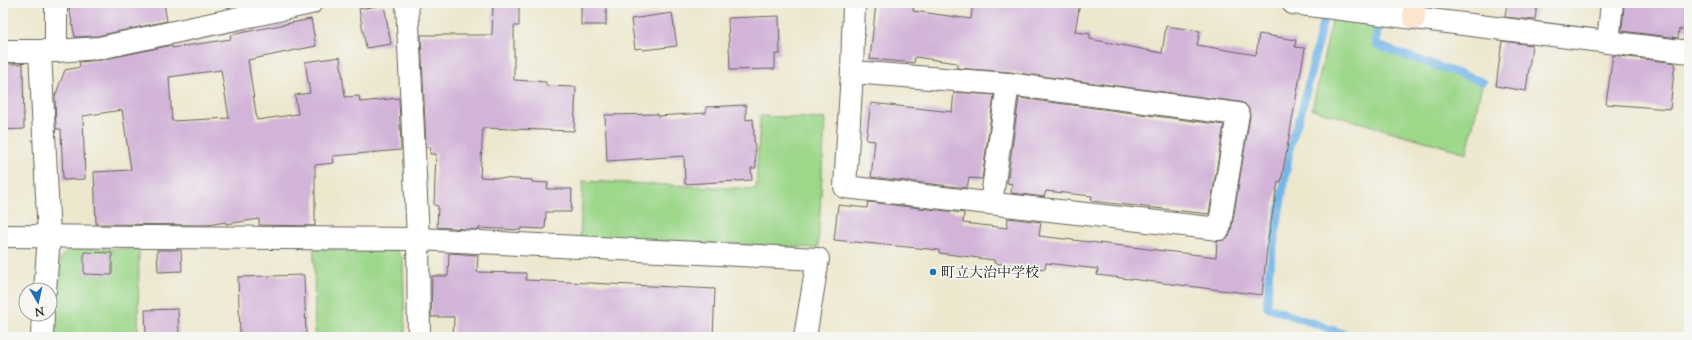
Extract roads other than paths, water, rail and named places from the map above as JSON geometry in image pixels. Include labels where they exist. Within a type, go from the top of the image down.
[{"type":"street","points":[[46,282],[49,237],[48,51],[56,3]]},
{"type":"street","points":[[3,51],[48,51],[99,48],[311,3]]},
{"type":"street","points":[[407,3],[418,239],[419,337]]},
{"type":"street","points":[[852,72],[1008,84],[1238,114],[1219,229],[845,187],[852,72],[854,3]]},
{"type":"street","points":[[1293,3],[1414,10],[1608,42],[1689,52]]},
{"type":"street","points":[[1608,42],[1612,3]]},
{"type":"street","points":[[991,203],[1008,84]]},
{"type":"street","points":[[3,236],[418,239],[818,258],[805,337]]},
{"type":"street","points":[[42,337],[43,322]]},
{"type":"waterway","points":[[1324,17],[1302,110],[1291,142],[1269,273],[1267,307],[1353,337]]},
{"type":"waterway","points":[[1378,24],[1376,45],[1483,82]]},
{"type":"place","name":"町立大治中学校","points":[[933,272]]}]
